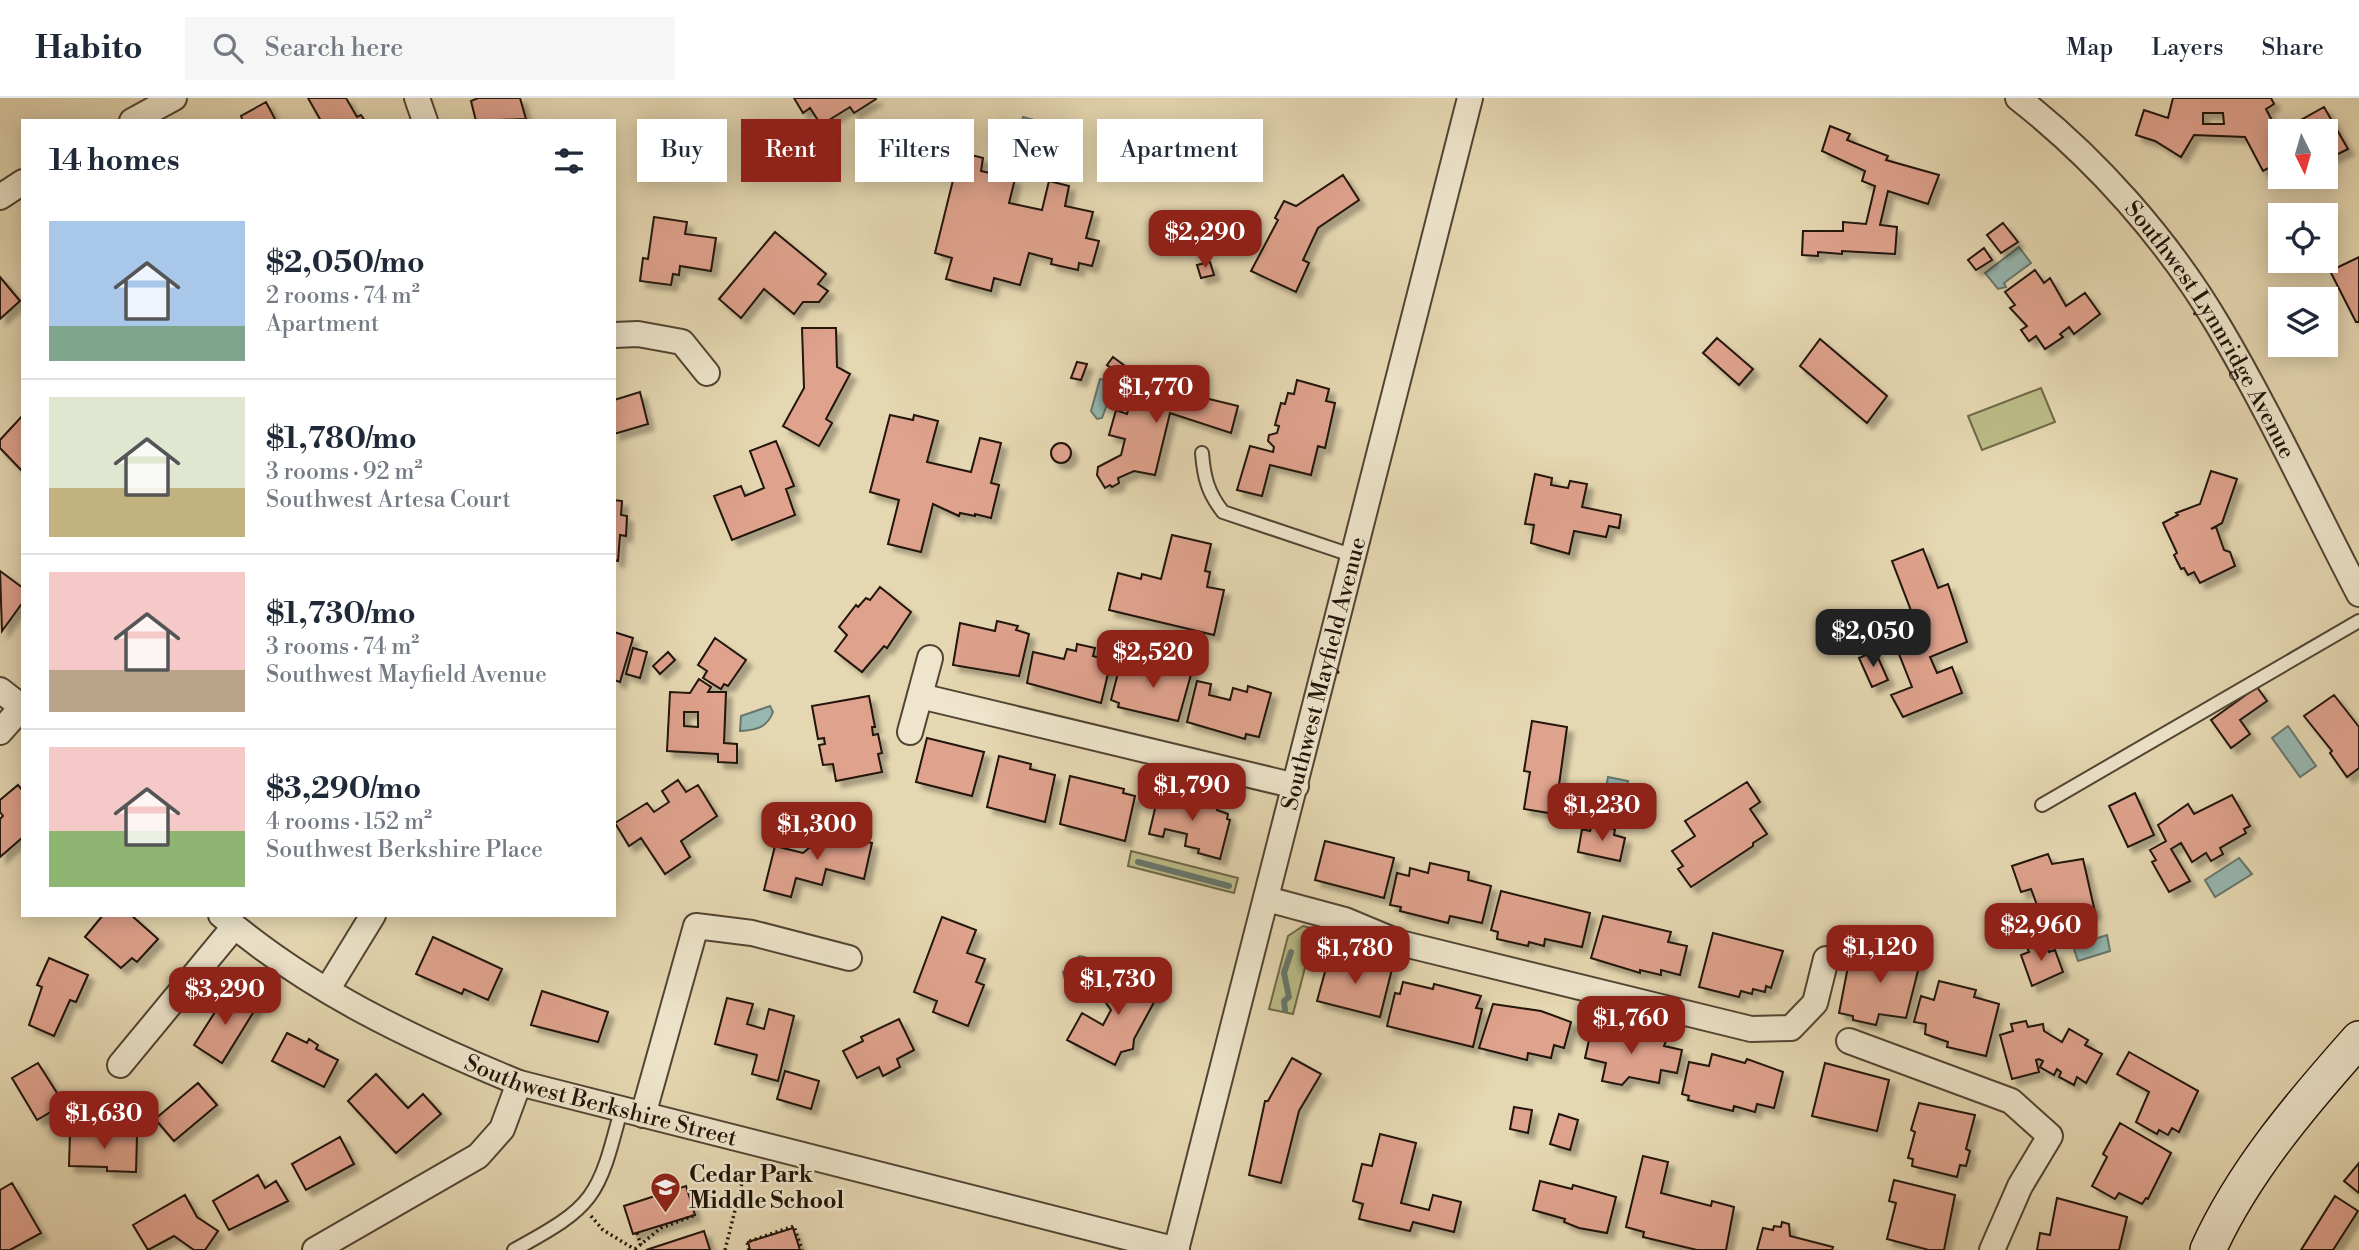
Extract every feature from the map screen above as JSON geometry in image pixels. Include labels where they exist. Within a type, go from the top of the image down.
[{"type":"main road","points":[[2208,1250],[2218,1227],[2298,1110],[2359,1038]]},
{"type":"street","points":[[136,119],[174,98]]},
{"type":"street","points":[[417,98],[424,119]]},
{"type":"street","name":"Southwest Mayfield Avenue","points":[[1176,1250],[1470,98]]},
{"type":"street","name":"Southwest Lynnridge Avenue","points":[[2018,98],[2104,175],[2175,262],[2217,324],[2359,594]]},
{"type":"street","points":[[0,197],[21,183]]},
{"type":"street","points":[[616,335],[638,334],[682,342],[707,373]]},
{"type":"street","points":[[910,732],[930,658]]},
{"type":"street","points":[[0,690],[21,707]]},
{"type":"street","points":[[920,696],[1296,786]]},
{"type":"street","points":[[0,732],[21,709]]},
{"type":"street","points":[[1267,899],[1345,920],[1399,943],[1751,1029],[1791,1028],[1815,1003],[1826,959]]},
{"type":"street","points":[[327,990],[372,917]]},
{"type":"street","points":[[120,1065],[228,921]]},
{"type":"street","name":"Southwest Berkshire Street","points":[[228,921],[327,990],[427,1045],[519,1083],[1176,1250]]},
{"type":"street","points":[[632,1113],[696,926],[752,933],[849,958]]},
{"type":"street","points":[[1849,1041],[2011,1101],[2050,1136],[2020,1186],[1992,1250]]},
{"type":"street","points":[[315,1250],[478,1156],[502,1129],[519,1083]]},
{"type":"lane","points":[[1202,453],[1204,479],[1210,496],[1223,513],[1354,555]]},
{"type":"lane","points":[[2042,805],[2359,621]]},
{"type":"lane","points":[[514,1250],[583,1207],[597,1190],[632,1113]]},
{"type":"path","points":[[725,1250],[745,1171]]},
{"type":"path","points":[[583,1207],[603,1230],[636,1249],[661,1227],[693,1216]]},
{"type":"path","points":[[749,1250],[747,1242],[794,1226],[802,1250]]},
{"type":"path","points":[[637,1233],[641,1245]]},
{"type":"green space","points":[[2041,388],[2055,422],[1982,450],[1968,416]]},
{"type":"green space","points":[[1131,851],[1238,878],[1234,893],[1128,866]]},
{"type":"green space","points":[[1303,926],[1315,929],[1293,1014],[1269,1009],[1288,936]]},
{"type":"water","points":[[2019,247],[2031,263],[2004,283],[2006,287],[1998,289],[1985,273]]},
{"type":"water","points":[[1100,379],[1115,383],[1102,418],[1097,419],[1091,411]]},
{"type":"water","points":[[770,706],[773,712],[764,725],[740,731],[741,716]]},
{"type":"water","points":[[2288,726],[2316,766],[2300,777],[2272,738]]},
{"type":"water","points":[[1608,777],[1628,781],[1621,820],[1601,817]]},
{"type":"water","points":[[2239,858],[2252,874],[2215,897],[2205,880]]},
{"type":"water","points":[[2107,935],[2110,951],[2078,961],[2073,946]]},
{"type":"water","points":[[1079,956],[1085,957],[1084,989],[1075,994],[1068,991],[1063,972]]},
{"type":"building","points":[[308,98],[346,98],[357,117],[361,115],[364,119],[320,119]]},
{"type":"building","points":[[478,98],[520,98],[526,119],[476,119],[471,101]]},
{"type":"building","points":[[794,98],[876,99],[854,113],[850,107],[831,119],[817,119],[810,108],[803,113]]},
{"type":"building","points":[[2173,98],[2271,98],[2274,104],[2266,109],[2271,119],[2268,119],[2268,168],[2263,171],[2245,137],[2194,135],[2181,157],[2155,141],[2136,135],[2144,110],[2168,118]],"holes":[[[2203,113],[2223,113],[2224,124],[2203,124]]]},
{"type":"building","points":[[266,102],[275,119],[242,119],[241,116]]},
{"type":"building","points":[[2324,107],[2331,119],[2303,119]]},
{"type":"building","points":[[1830,126],[1850,134],[1847,140],[1888,156],[1886,160],[1939,175],[1928,204],[1888,191],[1880,225],[1897,227],[1895,254],[1842,251],[1842,254],[1818,252],[1818,256],[1802,255],[1803,231],[1843,231],[1843,222],[1866,224],[1875,186],[1862,181],[1865,171],[1822,151]]},
{"type":"building","points":[[2338,132],[2348,149],[2338,154]]},
{"type":"building","points":[[974,156],[983,158],[981,171],[988,173],[988,182],[1014,182],[1009,203],[1042,210],[1049,182],[1069,186],[1065,206],[1093,212],[1086,238],[1099,241],[1092,266],[1079,263],[1078,270],[1051,264],[1052,259],[1029,253],[1020,285],[994,278],[991,291],[946,279],[952,258],[935,253],[953,182],[974,182]]},
{"type":"building","points":[[1343,175],[1359,200],[1318,228],[1303,260],[1309,263],[1296,292],[1251,271],[1278,220],[1275,218],[1284,201],[1296,206]]},
{"type":"building","points":[[654,217],[687,222],[685,234],[716,238],[711,271],[680,266],[679,275],[673,274],[671,285],[640,281],[643,258],[648,259]]},
{"type":"building","points":[[2003,223],[2018,242],[2001,253],[1987,235]]},
{"type":"building","points":[[775,232],[826,274],[818,284],[828,291],[819,302],[803,302],[794,314],[764,289],[741,318],[719,299]]},
{"type":"building","points":[[1984,248],[1992,260],[1976,270],[1968,260]]},
{"type":"building","points":[[2359,257],[2359,322],[2356,322],[2331,273],[2338,273],[2338,267]]},
{"type":"building","points":[[1210,262],[1214,275],[1201,278],[1197,265]]},
{"type":"building","points":[[2035,270],[2044,283],[2050,278],[2066,306],[2085,293],[2100,314],[2074,334],[2069,327],[2060,334],[2063,337],[2045,349],[2036,336],[2029,341],[2021,330],[2027,326],[2010,308],[2015,305],[2005,292]]},
{"type":"building","points":[[0,277],[20,301],[0,319]]},
{"type":"building","points":[[802,328],[836,328],[837,367],[850,374],[826,419],[832,423],[819,446],[783,426],[804,388]]},
{"type":"building","points":[[1717,338],[1753,369],[1739,385],[1703,353]]},
{"type":"building","points":[[1820,339],[1887,396],[1867,423],[1800,366]]},
{"type":"building","points":[[1113,357],[1125,366],[1119,374],[1107,365]]},
{"type":"building","points":[[1077,362],[1087,364],[1081,380],[1071,378]]},
{"type":"building","points":[[1132,371],[1149,375],[1147,384],[1238,406],[1231,433],[1170,413],[1155,475],[1134,471],[1118,478],[1119,483],[1105,488],[1097,475],[1098,467],[1121,455],[1125,439],[1109,435],[1116,410],[1127,414],[1133,393],[1122,375]]},
{"type":"building","points":[[1297,380],[1329,389],[1326,401],[1335,403],[1325,448],[1318,446],[1311,475],[1270,465],[1262,496],[1237,490],[1250,446],[1273,452],[1274,447],[1268,441],[1269,435],[1277,433],[1279,426],[1275,425],[1281,403],[1285,404],[1288,393],[1294,394]]},
{"type":"building","points":[[640,392],[648,424],[616,433],[616,399]]},
{"type":"building","points":[[890,415],[913,420],[914,415],[938,421],[927,462],[971,472],[980,438],[1001,443],[991,483],[999,485],[991,518],[960,513],[959,516],[933,504],[921,552],[888,544],[899,500],[870,492]]},
{"type":"building","points":[[21,417],[21,470],[0,448],[0,440]]},
{"type":"building","points":[[776,441],[794,486],[786,489],[795,515],[732,540],[714,496],[741,486],[745,496],[764,488],[750,451]]},
{"type":"building","points":[[1061,443],[1068,446],[1071,453],[1068,460],[1061,463],[1054,460],[1051,453],[1054,446]]},
{"type":"building","points":[[2211,471],[2237,479],[2222,523],[2211,529],[2216,527],[2224,550],[2230,552],[2235,566],[2200,583],[2194,572],[2188,575],[2184,568],[2181,569],[2174,555],[2177,553],[2163,523],[2178,515],[2176,513],[2200,504]]},
{"type":"building","points":[[1535,474],[1552,478],[1551,485],[1568,488],[1570,481],[1587,484],[1582,507],[1621,515],[1619,528],[1609,526],[1606,537],[1574,531],[1569,554],[1531,543],[1534,525],[1525,524]]},
{"type":"building","points":[[616,500],[622,501],[621,515],[627,516],[626,536],[620,535],[618,561]]},
{"type":"building","points":[[1172,535],[1211,544],[1205,571],[1210,572],[1207,587],[1224,590],[1214,635],[1109,610],[1118,573],[1141,579],[1142,574],[1161,579]]},
{"type":"building","points":[[1923,549],[1938,588],[1948,584],[1967,642],[1930,657],[1937,673],[1952,667],[1962,693],[1903,717],[1891,695],[1912,687],[1895,644],[1920,634],[1892,561]]},
{"type":"building","points":[[0,571],[21,587],[21,605],[2,631]]},
{"type":"building","points":[[880,587],[911,612],[887,648],[884,646],[862,672],[835,651],[847,635],[839,627],[856,605],[858,607],[866,598],[870,600]]},
{"type":"building","points":[[997,621],[1018,626],[1016,630],[1029,634],[1019,676],[953,665],[960,623],[995,631]]},
{"type":"building","points":[[616,633],[633,638],[620,682],[616,681]]},
{"type":"building","points":[[715,638],[746,660],[728,686],[724,684],[721,689],[703,678],[707,671],[698,665]]},
{"type":"building","points":[[1077,644],[1095,648],[1093,656],[1111,661],[1101,703],[1027,683],[1033,652],[1064,659],[1067,649],[1076,651]]},
{"type":"building","points":[[633,648],[647,652],[640,678],[626,674]]},
{"type":"building","points":[[1875,651],[1888,680],[1872,687],[1859,658]]},
{"type":"building","points":[[668,652],[675,660],[660,674],[653,666]]},
{"type":"building","points":[[1158,661],[1192,671],[1178,721],[1118,707],[1119,703],[1111,700],[1120,665],[1155,674]]},
{"type":"building","points":[[699,679],[711,687],[708,692],[726,692],[724,743],[737,744],[737,763],[718,762],[718,754],[667,751],[670,692],[690,693]],"holes":[[[684,712],[698,712],[698,727],[684,726]]]},
{"type":"building","points":[[1197,681],[1211,684],[1209,695],[1230,700],[1233,688],[1247,692],[1248,686],[1271,693],[1259,737],[1246,734],[1245,739],[1187,722]]},
{"type":"building","points":[[2257,687],[2267,701],[2240,720],[2250,734],[2231,748],[2211,720]]},
{"type":"building","points":[[2334,695],[2359,727],[2359,768],[2347,777],[2330,753],[2332,751],[2304,716]]},
{"type":"building","points":[[869,696],[875,727],[872,727],[873,735],[878,734],[882,753],[878,754],[882,772],[836,781],[833,764],[823,765],[819,745],[825,744],[824,738],[818,739],[812,706]]},
{"type":"building","points":[[1532,721],[1567,727],[1555,814],[1524,809],[1530,772],[1524,771]]},
{"type":"building","points":[[927,738],[984,752],[972,796],[916,782]]},
{"type":"building","points":[[999,756],[1031,764],[1030,769],[1055,775],[1045,822],[987,807]]},
{"type":"building","points":[[1070,776],[1124,789],[1123,793],[1135,796],[1125,841],[1060,824]]},
{"type":"building","points":[[678,780],[686,792],[698,785],[717,816],[681,841],[690,857],[665,874],[641,838],[629,846],[616,825],[647,803],[654,812],[669,802],[662,791]]},
{"type":"building","points":[[1747,782],[1760,802],[1750,809],[1767,834],[1691,887],[1678,869],[1683,866],[1672,851],[1695,836],[1685,821]]},
{"type":"building","points":[[18,785],[21,789],[21,839],[0,857],[0,819],[3,816],[0,812],[0,800]]},
{"type":"building","points":[[1159,792],[1218,806],[1217,810],[1228,814],[1227,819],[1230,820],[1220,859],[1185,846],[1187,834],[1165,829],[1163,837],[1149,834]]},
{"type":"building","points":[[2135,793],[2154,835],[2128,847],[2109,806]]},
{"type":"building","points":[[2232,795],[2250,826],[2244,829],[2246,833],[2220,848],[2223,854],[2211,861],[2206,853],[2192,862],[2181,843],[2171,849],[2190,881],[2169,892],[2152,862],[2156,860],[2150,850],[2166,841],[2158,825],[2188,804],[2194,814]]},
{"type":"building","points":[[1592,825],[1615,829],[1614,835],[1625,838],[1620,861],[1578,852],[1582,829],[1590,831]]},
{"type":"building","points":[[814,829],[872,843],[864,879],[826,869],[822,885],[796,878],[791,897],[764,890],[775,846],[803,853],[809,848]]},
{"type":"building","points":[[1325,841],[1394,858],[1384,898],[1315,880]]},
{"type":"building","points":[[2048,854],[2052,864],[2083,859],[2095,912],[2047,932],[2031,889],[2021,892],[2012,866]]},
{"type":"building","points":[[1430,863],[1469,872],[1468,880],[1491,886],[1482,923],[1450,916],[1448,923],[1400,911],[1401,907],[1390,905],[1397,873],[1409,876],[1410,868],[1428,873]]},
{"type":"building","points":[[1501,891],[1590,913],[1582,947],[1545,939],[1544,946],[1529,942],[1528,946],[1497,939],[1498,932],[1491,930]]},
{"type":"building","points":[[1603,916],[1671,932],[1668,942],[1687,946],[1680,975],[1661,970],[1661,975],[1640,970],[1640,973],[1591,958]]},
{"type":"building","points":[[101,917],[133,917],[158,939],[137,962],[132,958],[121,968],[85,937]]},
{"type":"building","points":[[942,917],[976,930],[967,953],[985,959],[976,982],[984,985],[968,1026],[933,1012],[937,1001],[914,992]]},
{"type":"building","points":[[1713,933],[1783,951],[1771,988],[1766,986],[1765,992],[1753,989],[1752,994],[1741,991],[1739,997],[1699,987]]},
{"type":"building","points":[[433,937],[502,969],[488,1000],[464,989],[462,994],[416,974]]},
{"type":"building","points":[[2045,940],[2049,952],[2055,950],[2063,972],[2032,986],[2021,955],[2029,952],[2027,947]]},
{"type":"building","points":[[1892,947],[1922,955],[1906,1018],[1879,1014],[1876,1025],[1853,1020],[1853,1016],[1839,1013],[1851,951],[1889,960]]},
{"type":"building","points":[[1329,957],[1392,969],[1380,1017],[1317,1001]]},
{"type":"building","points":[[49,958],[88,975],[76,1002],[70,1000],[54,1036],[29,1025],[42,987],[37,985]]},
{"type":"building","points":[[1135,968],[1164,984],[1134,1039],[1133,1049],[1121,1052],[1115,1065],[1067,1040],[1082,1013],[1103,1025],[1111,1010],[1101,996],[1104,982],[1114,982],[1124,988]]},
{"type":"building","points":[[1939,981],[1976,990],[1974,997],[1999,1004],[1986,1056],[1947,1047],[1948,1042],[1925,1034],[1926,1024],[1914,1022],[1921,996],[1934,1000]]},
{"type":"building","points":[[1403,982],[1433,989],[1434,984],[1481,996],[1476,1008],[1482,1009],[1473,1047],[1387,1026],[1395,993],[1400,994]]},
{"type":"building","points":[[229,990],[256,1008],[222,1063],[194,1045]]},
{"type":"building","points":[[542,991],[608,1012],[598,1042],[531,1025]]},
{"type":"building","points":[[727,998],[753,1004],[747,1024],[764,1029],[769,1009],[794,1016],[778,1081],[752,1074],[757,1055],[715,1044]]},
{"type":"building","points":[[1493,1004],[1541,1011],[1571,1022],[1564,1048],[1554,1045],[1551,1058],[1528,1053],[1527,1060],[1479,1048]]},
{"type":"building","points":[[899,1019],[914,1050],[897,1059],[900,1067],[883,1076],[879,1067],[857,1078],[843,1051],[863,1041],[861,1037]]},
{"type":"building","points":[[2026,1021],[2028,1027],[2043,1024],[2044,1031],[2062,1042],[2069,1029],[2088,1040],[2085,1045],[2102,1054],[2086,1083],[2077,1077],[2074,1085],[2059,1077],[2061,1072],[2057,1069],[2054,1075],[2040,1067],[2043,1061],[2039,1059],[2036,1060],[2039,1072],[2012,1079],[2000,1035],[2013,1031],[2011,1024]]},
{"type":"building","points":[[1592,1027],[1666,1041],[1664,1046],[1682,1050],[1677,1073],[1661,1070],[1659,1083],[1629,1077],[1622,1085],[1602,1081],[1606,1063],[1585,1058]]},
{"type":"building","points":[[287,1033],[307,1043],[309,1039],[318,1045],[316,1049],[338,1060],[324,1087],[272,1061]]},
{"type":"building","points":[[2129,1052],[2198,1091],[2179,1132],[2172,1128],[2168,1135],[2159,1130],[2157,1134],[2136,1122],[2149,1092],[2117,1074]]},
{"type":"building","points":[[1712,1054],[1745,1063],[1747,1059],[1783,1072],[1774,1108],[1757,1104],[1755,1112],[1734,1106],[1733,1111],[1688,1100],[1689,1096],[1682,1094],[1689,1062],[1709,1066]]},
{"type":"building","points":[[1292,1058],[1321,1074],[1299,1111],[1281,1183],[1249,1175],[1265,1101],[1268,1101]]},
{"type":"building","points":[[38,1063],[64,1104],[37,1120],[12,1078]]},
{"type":"building","points":[[1825,1063],[1889,1080],[1877,1131],[1812,1116]]},
{"type":"building","points":[[785,1071],[819,1081],[811,1109],[777,1099]]},
{"type":"building","points":[[376,1074],[408,1108],[423,1094],[441,1114],[396,1153],[348,1101]]},
{"type":"building","points":[[198,1083],[217,1105],[174,1141],[155,1119]]},
{"type":"building","points":[[1919,1103],[1975,1115],[1966,1149],[1970,1151],[1966,1166],[1960,1165],[1957,1177],[1912,1166],[1913,1159],[1908,1158],[1915,1132],[1911,1130]]},
{"type":"building","points":[[1514,1107],[1532,1110],[1528,1133],[1510,1129]]},
{"type":"building","points":[[1559,1114],[1578,1120],[1570,1150],[1550,1144]]},
{"type":"building","points":[[2120,1123],[2171,1153],[2148,1199],[2142,1204],[2119,1193],[2115,1199],[2092,1186],[2107,1157],[2103,1154]]},
{"type":"building","points":[[70,1133],[137,1135],[136,1172],[107,1171],[107,1167],[69,1166]]},
{"type":"building","points":[[1380,1134],[1416,1143],[1401,1203],[1429,1210],[1433,1195],[1461,1202],[1454,1232],[1413,1222],[1410,1231],[1359,1219],[1363,1204],[1353,1201],[1362,1164],[1372,1166]]},
{"type":"building","points":[[340,1137],[354,1164],[306,1190],[292,1164]]},
{"type":"building","points":[[1643,1156],[1668,1162],[1661,1193],[1711,1206],[1712,1201],[1734,1207],[1726,1250],[1697,1250],[1643,1237],[1644,1232],[1626,1227]]},
{"type":"building","points":[[2359,1163],[2359,1193],[2344,1181]]},
{"type":"building","points":[[258,1175],[265,1188],[276,1181],[288,1201],[229,1230],[213,1201]]},
{"type":"building","points":[[1894,1180],[1955,1195],[1944,1250],[1929,1250],[1887,1239],[1896,1203],[1889,1201]]},
{"type":"building","points":[[1540,1181],[1572,1189],[1573,1185],[1616,1197],[1607,1233],[1579,1228],[1564,1222],[1565,1219],[1533,1210]]},
{"type":"building","points":[[12,1183],[41,1233],[10,1250],[0,1250],[0,1190]]},
{"type":"building","points":[[686,1186],[695,1215],[633,1234],[624,1206]]},
{"type":"building","points":[[185,1195],[197,1217],[218,1231],[205,1250],[194,1250],[174,1236],[148,1250],[133,1225]]},
{"type":"building","points":[[2335,1196],[2358,1211],[2333,1250],[2301,1250]]},
{"type":"building","points":[[2057,1198],[2127,1217],[2119,1250],[2037,1250],[2040,1233],[2050,1235]]},
{"type":"building","points":[[1782,1222],[1789,1224],[1790,1236],[1833,1247],[1832,1250],[1757,1250],[1763,1228],[1773,1230],[1774,1226],[1781,1227]]},
{"type":"building","points":[[793,1228],[800,1250],[750,1250],[748,1242]]},
{"type":"building","points":[[704,1231],[710,1250],[646,1250]]},
{"type":"waterway","points":[[1138,862],[1229,886]]},
{"type":"waterway","points":[[1285,1010],[1284,1001],[1289,997],[1284,973],[1291,952]]},
{"type":"place","name":"Cedar Park Middle School","points":[[666,1214]]}]
